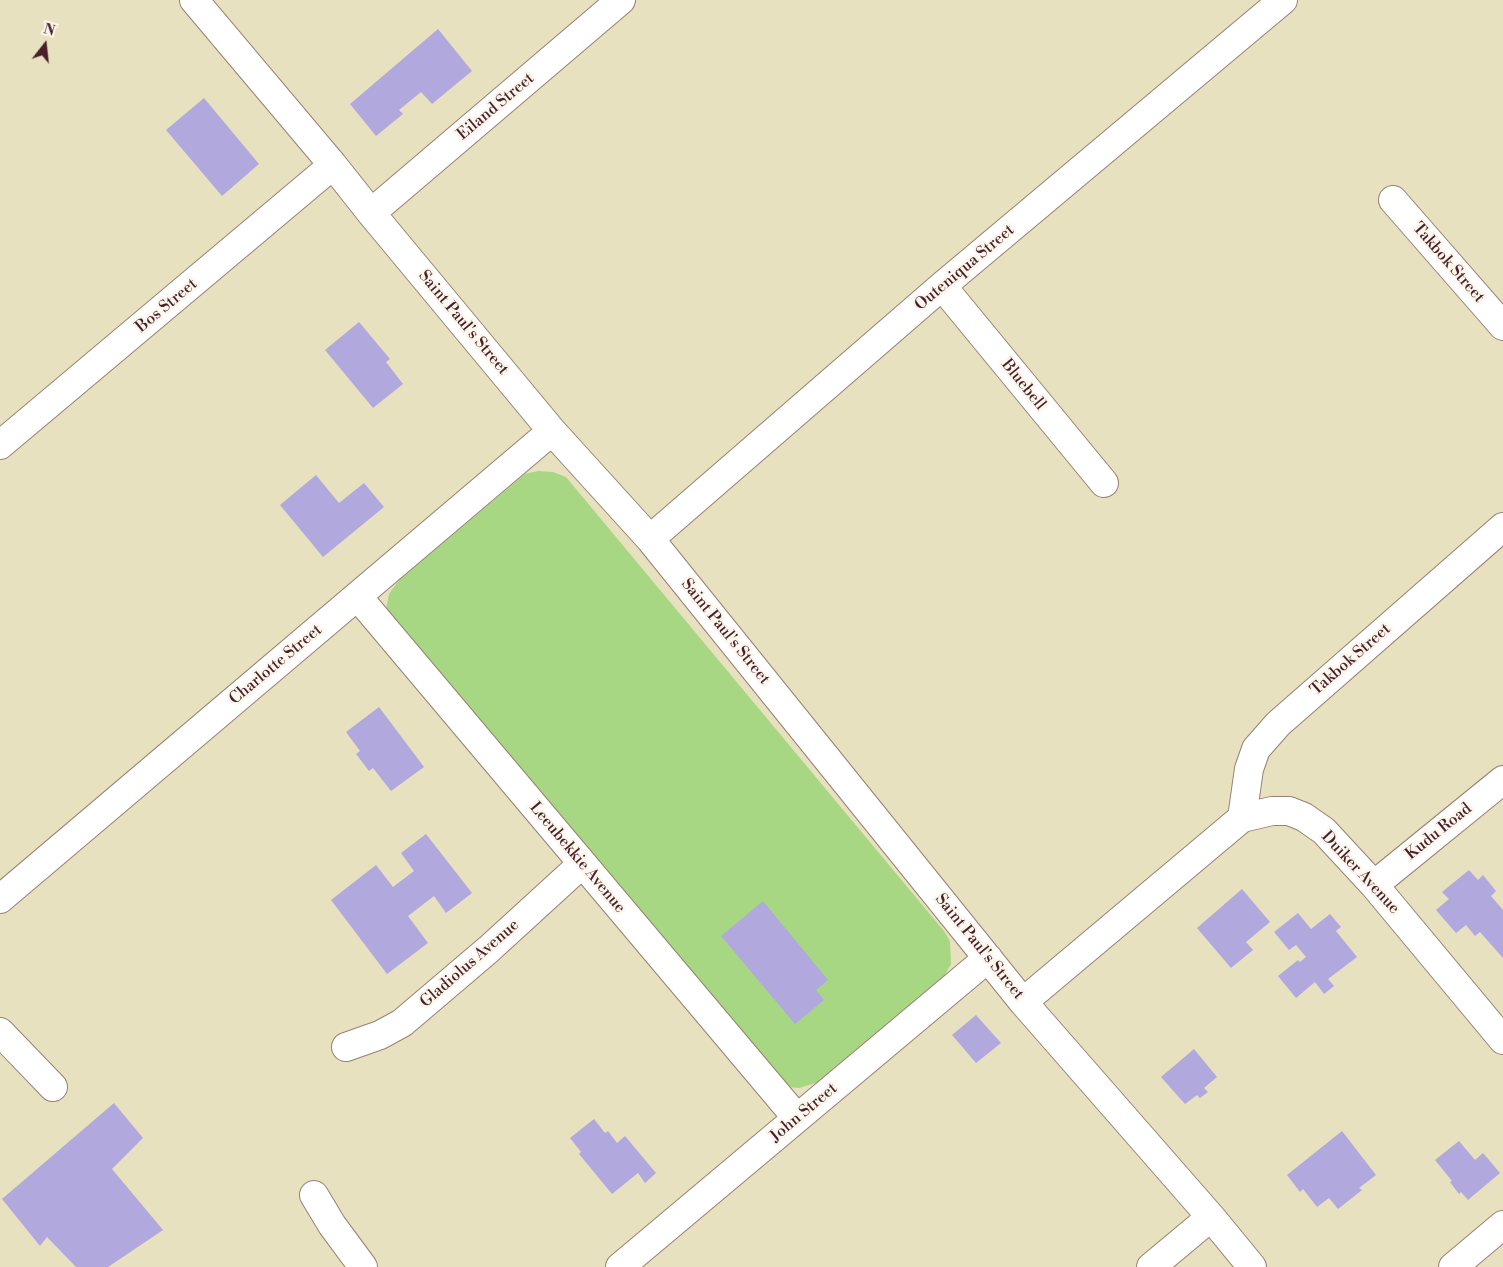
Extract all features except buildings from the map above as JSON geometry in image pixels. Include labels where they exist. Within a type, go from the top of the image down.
[{"type":"street","name":"Saint Paul's Street","points":[[194,0],[552,431],[650,540],[1023,1002],[1252,1267]]},
{"type":"street","name":"Eiland Street","points":[[371,213],[621,0]]},
{"type":"street","name":"Outeniqua Street","points":[[650,540],[942,286],[1275,3]]},
{"type":"street","name":"Bos Street","points":[[0,445],[333,165]]},
{"type":"street","name":"Takbok Street","points":[[1393,200],[1503,326]]},
{"type":"street","name":"Bluebell","points":[[942,286],[1104,483]]},
{"type":"street","name":"Charlotte Street","points":[[0,899],[552,431]]},
{"type":"street","name":"Takbok Street","points":[[1242,818],[1249,769],[1256,748],[1278,724],[1503,528]]},
{"type":"street","name":"Leeubekkie Avenue","points":[[358,597],[798,1118]]},
{"type":"street","name":"Kudu Road","points":[[1374,884],[1503,780]]},
{"type":"street","name":"Duiker Avenue","points":[[1023,1002],[1242,818],[1272,811],[1289,811],[1304,817],[1324,831],[1374,884],[1503,1040]]},
{"type":"street","name":"Gladiolus Avenue","points":[[346,1046],[380,1035],[402,1023],[489,949],[582,864]]},
{"type":"street","name":"John Street","points":[[620,1267],[988,958]]},
{"type":"street","points":[[0,1032],[53,1087]]},
{"type":"street","points":[[314,1195],[332,1225],[363,1267]]},
{"type":"street","points":[[1150,1267],[1210,1217]]},
{"type":"street","points":[[1453,1267],[1503,1225]]},
{"type":"green space","points":[[538,471],[553,472],[566,477],[944,931],[950,941],[951,964],[943,978],[819,1082],[799,1088],[788,1087],[386,609],[389,594],[399,580],[525,474]]}]
